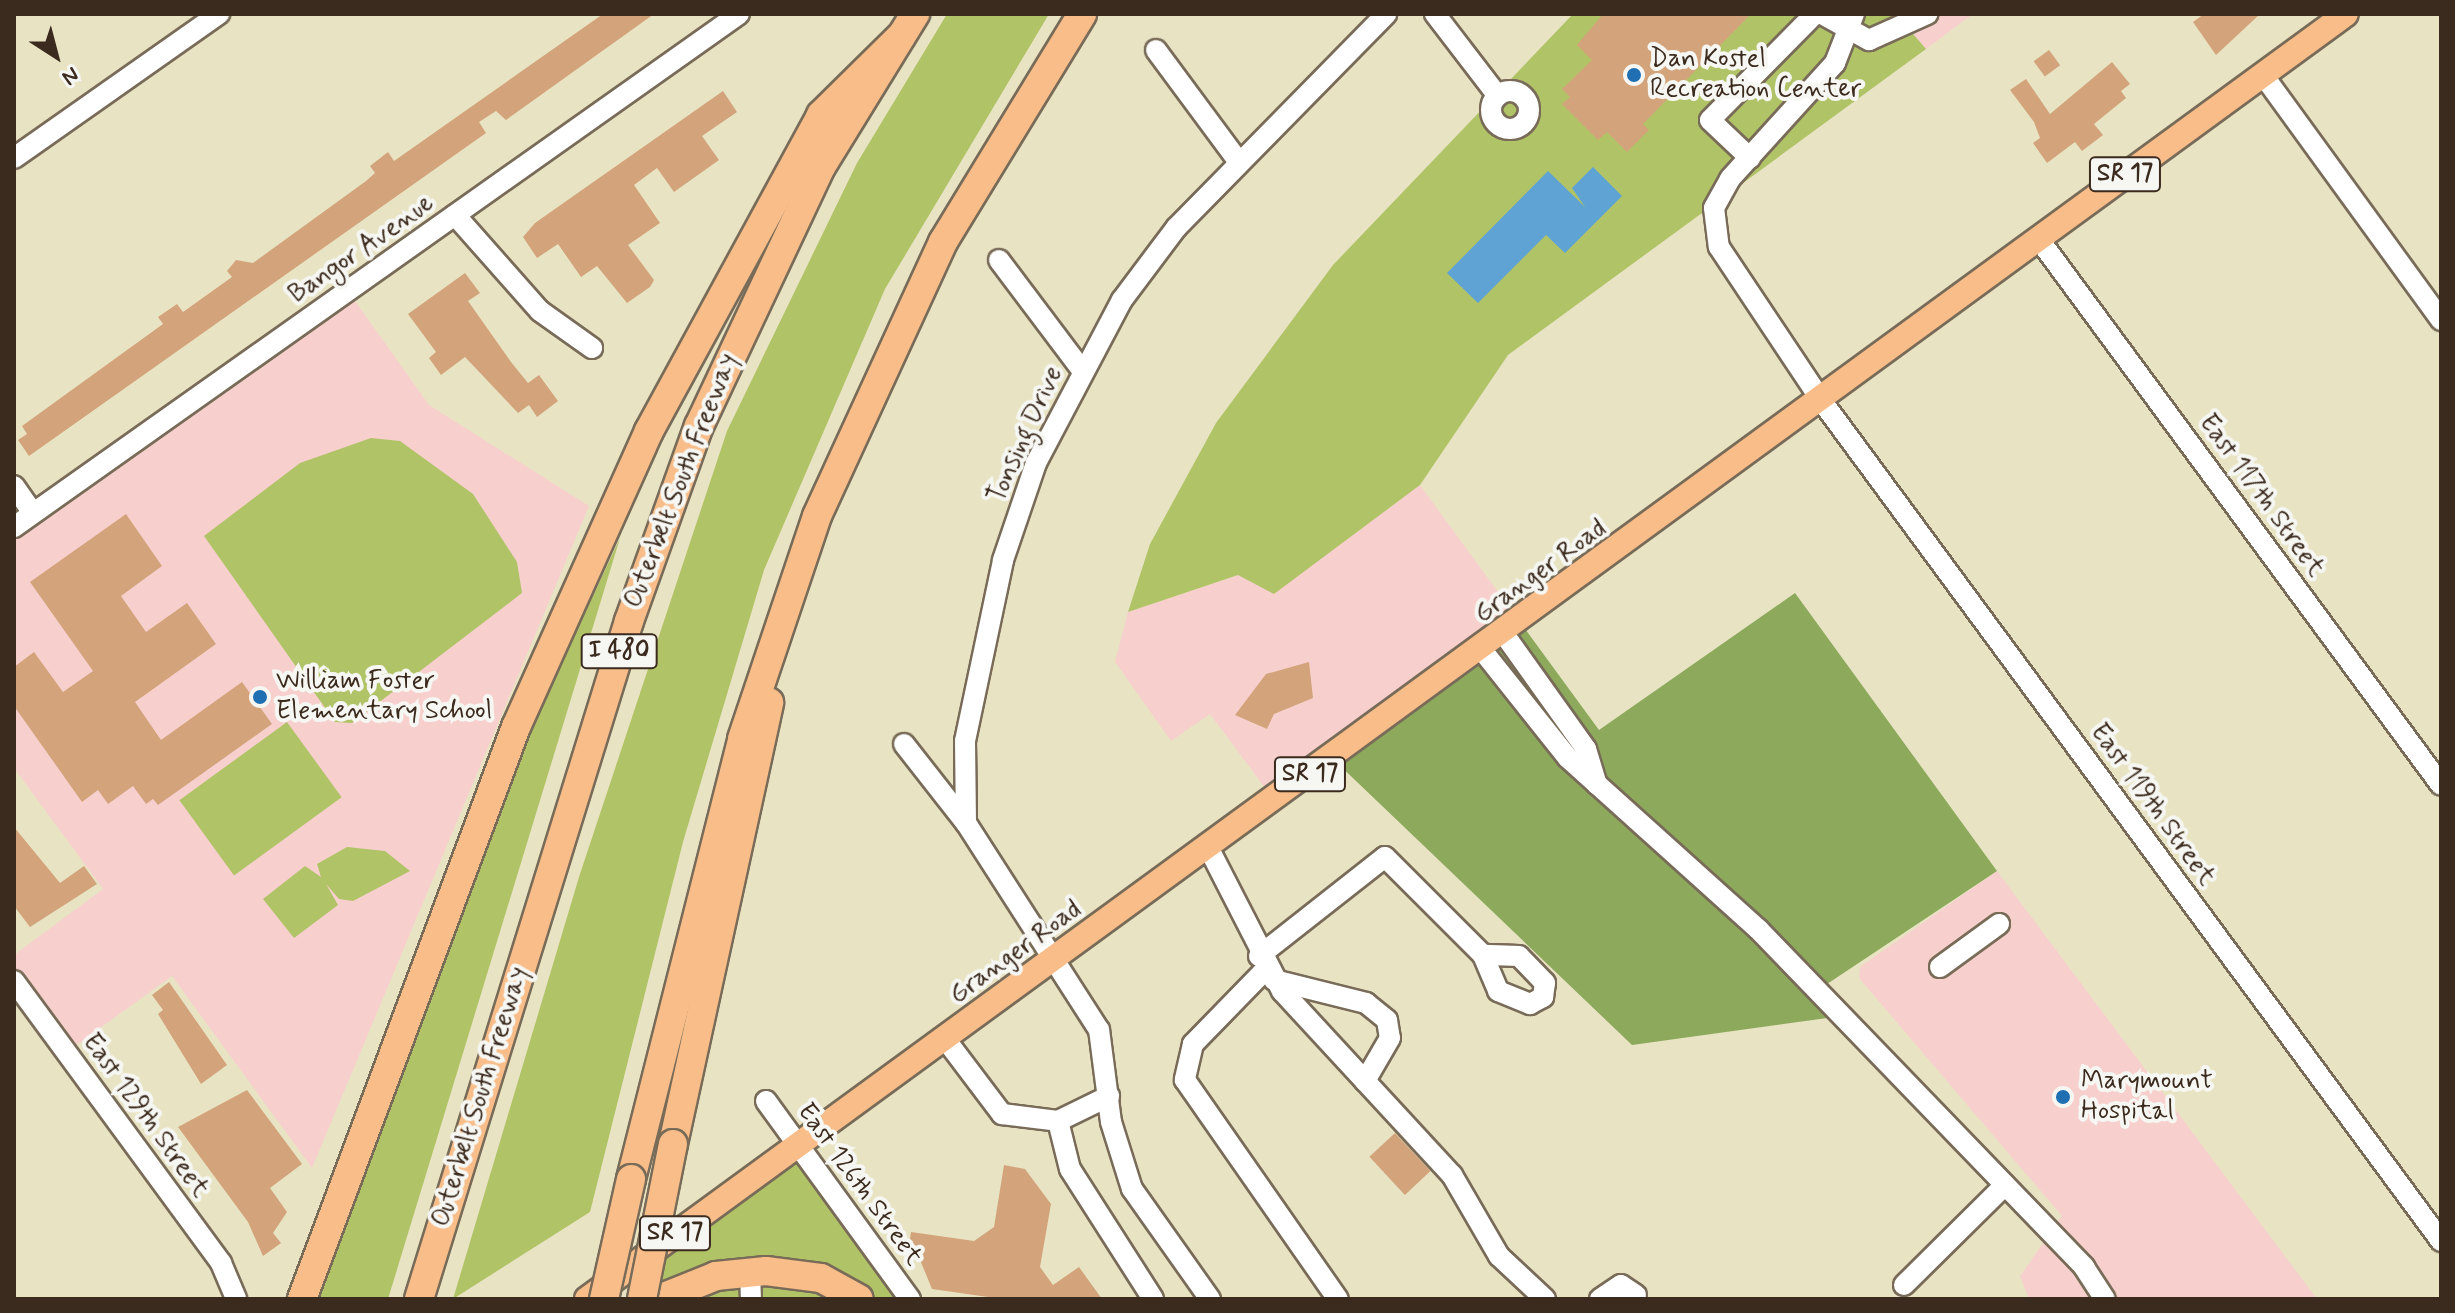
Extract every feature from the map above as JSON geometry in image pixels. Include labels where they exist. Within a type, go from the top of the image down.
[{"type":"highway","points":[[604,1299],[706,869],[788,595],[891,342],[1004,135],[1082,14]]},
{"type":"highway","points":[[302,1299],[516,727],[643,445],[821,115],[908,25]]},
{"type":"highway","name":"Outerbelt South Freeway","points":[[419,1299],[629,621],[699,426],[814,180],[908,25]]},
{"type":"highway","points":[[642,1299],[673,1144],[749,808],[788,595]]},
{"type":"highway","points":[[659,1299],[821,1278],[859,1299]]},
{"type":"main road","name":"Granger Road","points":[[587,1299],[734,1188],[767,1172],[1208,847],[1504,634],[2346,14]]},
{"type":"main road","name":"Granger Road","points":[[611,1299],[742,1201],[767,1172]]},
{"type":"street","points":[[14,158],[219,14]]},
{"type":"street","name":"Bangor Avenue","points":[[14,527],[739,14]]},
{"type":"street","name":"Tonsing Drive","points":[[966,823],[965,741],[1003,560],[1036,463],[1082,370],[1162,245],[1239,162],[1386,14]]},
{"type":"street","points":[[1435,14],[1498,96]]},
{"type":"street","points":[[1750,158],[1710,120],[1815,14]]},
{"type":"street","points":[[1822,14],[1850,23],[1869,40],[1927,14]]},
{"type":"street","name":"East 119th Street","points":[[1850,23],[1835,63],[1750,158],[1714,208],[1719,247],[1821,400],[2441,1241]]},
{"type":"street","points":[[1156,50],[1239,162]]},
{"type":"street","points":[[2263,75],[2441,320]]},
{"type":"street","points":[[455,215],[529,300],[592,348]]},
{"type":"street","name":"East 117th Street","points":[[2038,238],[2441,785]]},
{"type":"street","points":[[999,260],[1082,370]]},
{"type":"street","points":[[14,486],[33,513]]},
{"type":"street","points":[[1504,634],[1586,749],[1599,788]]},
{"type":"street","points":[[1482,650],[1599,788],[1758,929],[2005,1185],[2105,1299]]},
{"type":"street","points":[[904,744],[966,823],[1056,958],[1099,1030],[1109,1096],[1132,1189],[1210,1299]]},
{"type":"street","points":[[1208,847],[1267,969],[1452,1175],[1499,1256],[1545,1299]]},
{"type":"street","points":[[1338,1299],[1185,1080],[1193,1044],[1385,857],[1483,955]]},
{"type":"street","points":[[1940,967],[1999,924]]},
{"type":"street","points":[[1267,969],[1366,1003],[1387,1020],[1390,1038],[1365,1081]]},
{"type":"street","name":"East 129th Street","points":[[14,981],[234,1291]]},
{"type":"street","points":[[946,1040],[1002,1114],[1058,1121],[1109,1096]]},
{"type":"street","name":"East 126th Street","points":[[766,1101],[910,1299]]},
{"type":"street","points":[[1058,1121],[1070,1169],[1153,1299]]},
{"type":"street","points":[[1904,1285],[2005,1185]]},
{"type":"street","points":[[1600,1299],[1621,1285],[1636,1295]]},
{"type":"shaded area","points":[[1896,14],[1973,14],[1926,49]]},
{"type":"shaded area","name":"William Foster Elementary School","points":[[348,291],[429,405],[589,506],[312,1168],[172,976],[67,1052],[14,981],[14,955],[103,889],[14,768],[14,527]]},
{"type":"shaded area","points":[[1420,485],[1520,622],[1274,800],[1210,714],[1171,741],[1115,662],[1128,612],[1238,575],[1274,593]]},
{"type":"shaded area","name":"Marymount Hospital","points":[[1997,871],[2317,1299],[2029,1299],[2020,1276],[2062,1216],[1859,978],[1860,967]]},
{"type":"green space","points":[[947,14],[1049,14],[885,289],[764,570],[683,842],[590,1212],[453,1299],[579,877],[727,431],[857,163]]},
{"type":"green space","points":[[1573,14],[1896,14],[1926,49],[1508,355],[1420,485],[1274,594],[1238,575],[1128,612],[1150,544],[1216,423],[1333,265]]},
{"type":"green space","points":[[371,438],[400,441],[473,494],[517,562],[522,593],[352,723],[335,722],[204,536],[300,463]]},
{"type":"green space","points":[[620,538],[388,1299],[316,1299],[508,778]]},
{"type":"green space","points":[[1795,593],[1997,871],[1818,990],[1842,1016],[1632,1045],[1332,758],[1520,622],[1599,730]]},
{"type":"green space","points":[[287,722],[342,797],[234,875],[179,800]]},
{"type":"green space","points":[[347,847],[385,851],[410,871],[353,901],[339,899],[326,884],[338,905],[294,938],[263,899],[305,866],[321,877],[317,864]]},
{"type":"green space","points":[[800,1148],[910,1299],[642,1299],[653,1246]]},
{"type":"water","points":[[1593,167],[1622,196],[1565,253],[1546,235],[1478,303],[1447,273],[1548,171],[1585,207],[1572,188]]},
{"type":"building","points":[[603,14],[654,14],[506,120],[496,111],[479,122],[486,133],[29,456],[18,440],[27,434],[22,426],[163,324],[158,317],[177,304],[183,312],[232,277],[227,271],[236,260],[253,263],[366,181],[375,173],[370,166],[388,152],[394,161]]},
{"type":"building","name":"Dan Kostel Recreation Center","points":[[1603,14],[1751,14],[1643,124],[1649,130],[1627,152],[1607,132],[1598,140],[1562,104],[1570,97],[1562,89],[1592,60],[1577,45]]},
{"type":"building","points":[[2204,14],[2260,14],[2216,55],[2193,22]]},
{"type":"building","points":[[2049,50],[2060,65],[2045,77],[2034,61]]},
{"type":"building","points":[[2112,62],[2130,84],[2121,91],[2126,98],[2094,124],[2103,135],[2082,151],[2075,142],[2047,163],[2033,143],[2040,138],[2034,122],[2010,90],[2026,79],[2050,114]]},
{"type":"building","points":[[723,91],[737,112],[702,136],[719,160],[674,192],[657,168],[634,185],[660,223],[628,245],[654,280],[650,287],[627,303],[597,266],[581,277],[558,244],[537,258],[523,237],[535,223]]},
{"type":"building","points":[[465,273],[480,293],[468,301],[511,362],[528,383],[539,375],[558,401],[537,417],[529,405],[518,413],[465,357],[441,375],[429,358],[436,352],[408,314]]},
{"type":"building","points":[[126,514],[162,566],[121,596],[146,632],[187,603],[216,644],[135,702],[161,740],[242,682],[272,724],[158,805],[153,799],[146,804],[133,786],[108,804],[98,790],[82,802],[14,706],[14,667],[34,652],[63,692],[93,671],[30,582]]},
{"type":"building","points":[[1309,662],[1313,698],[1274,714],[1267,729],[1235,715],[1266,674]]},
{"type":"building","points":[[14,827],[60,883],[84,866],[97,884],[30,927],[14,906]]},
{"type":"building","points":[[169,982],[227,1065],[201,1084],[158,1014],[163,1010],[152,995]]},
{"type":"building","points":[[247,1090],[302,1164],[270,1188],[287,1212],[273,1233],[281,1243],[263,1256],[248,1222],[178,1127]]},
{"type":"building","points":[[1395,1133],[1430,1171],[1405,1195],[1369,1157]]},
{"type":"building","points":[[1004,1165],[1025,1169],[1051,1204],[1040,1267],[1053,1285],[1079,1267],[1102,1299],[1002,1299],[932,1289],[918,1255],[908,1253],[911,1232],[974,1241],[994,1227]]},
{"type":"place","name":"Dan Kostel Recreation Center","points":[[1634,75]]},
{"type":"place","name":"William Foster Elementary School","points":[[260,697]]},
{"type":"place","name":"Marymount Hospital","points":[[2063,1097]]}]
